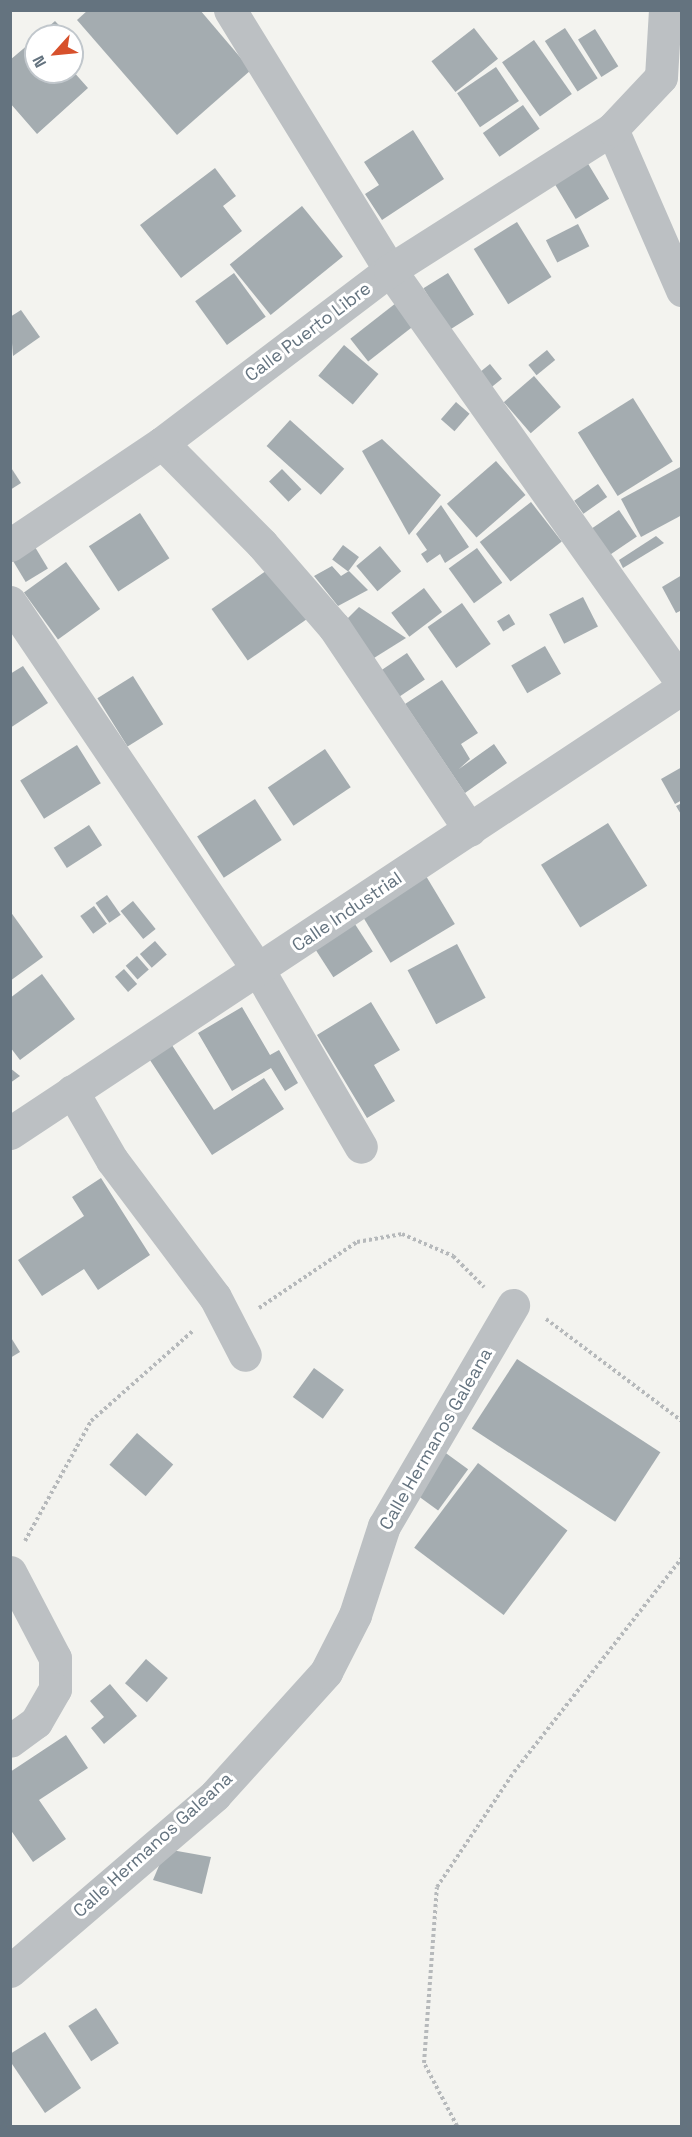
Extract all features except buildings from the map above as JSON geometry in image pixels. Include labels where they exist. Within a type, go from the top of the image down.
[{"type":"street","points":[[230,10],[390,270],[681,682]]},
{"type":"street","name":"Calle Puerto Libre","points":[[10,545],[162,443],[390,270],[612,129],[661,77],[665,10]]},
{"type":"street","points":[[612,129],[681,290]]},
{"type":"street","points":[[162,443],[262,544],[334,627],[470,830]]},
{"type":"street","points":[[10,602],[259,971],[362,1147]]},
{"type":"street","name":"Calle Industrial","points":[[10,1133],[259,971],[681,688]]},
{"type":"street","points":[[72,1091],[119,1169],[215,1297],[240,1341]]},
{"type":"street","name":"Calle Hermanos Galeana","points":[[10,1971],[215,1795],[326,1672],[355,1615],[384,1526],[513,1305]]},
{"type":"street","points":[[10,1741],[36,1722],[55,1689],[55,1658],[16,1561]]},
{"type":"path","points":[[240,1341],[357,1242],[402,1234],[453,1256],[486,1288],[513,1305],[539,1313],[592,1359],[681,1421]]},
{"type":"path","points":[[16,1561],[92,1421],[202,1323],[215,1297]]},
{"type":"path","points":[[457,2127],[424,2063],[437,1887],[514,1772],[681,1558]]}]
